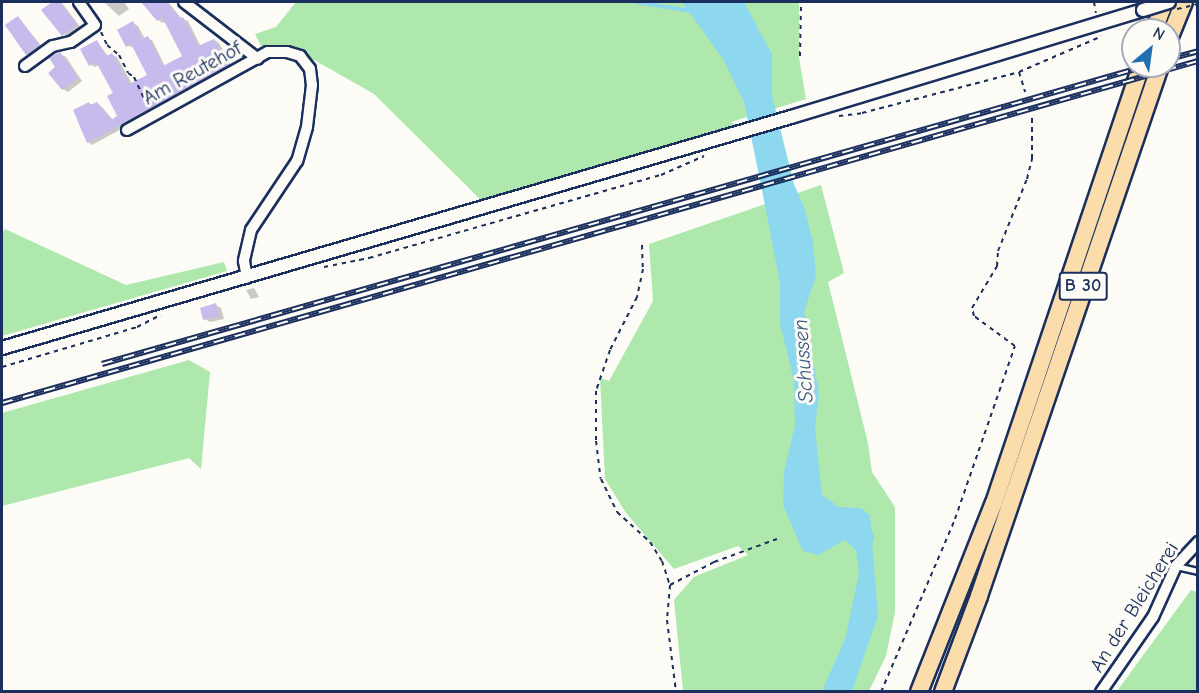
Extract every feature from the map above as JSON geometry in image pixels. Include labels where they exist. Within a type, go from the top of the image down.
[{"type":"highway","points":[[1160,18],[1167,2]]},
{"type":"highway","points":[[1178,18],[1184,2]]},
{"type":"highway","name":"B 30","points":[[919,692],[994,503],[1137,78]]},
{"type":"highway","name":"B 30","points":[[943,692],[979,596],[1156,78]]},
{"type":"street","points":[[25,66],[53,46],[70,42],[95,25],[78,2]]},
{"type":"street","name":"Am Reutehof","points":[[127,130],[258,59],[184,2]]},
{"type":"street","points":[[2,348],[791,117],[1167,2]]},
{"type":"street","points":[[247,278],[244,261],[251,230],[297,161],[308,127],[312,85],[310,69],[300,56],[287,52],[268,52],[258,59]]},
{"type":"street","name":"An der Bleicherei","points":[[1101,692],[1153,617],[1176,566],[1197,542]]},
{"type":"lane","points":[[1176,566],[1197,571]]},
{"type":"path","points":[[800,56],[801,2]]},
{"type":"path","points":[[95,25],[107,45],[119,55],[128,73],[134,77],[152,117]]},
{"type":"path","points":[[835,116],[862,113],[1019,72],[1103,36]]},
{"type":"path","points":[[1019,72],[1025,92]]},
{"type":"path","points":[[881,692],[955,519],[1015,346],[974,316],[972,308],[998,266],[998,251],[1032,159],[1032,118]]},
{"type":"path","points":[[324,267],[369,258],[662,175],[706,155]]},
{"type":"path","points":[[642,245],[643,269],[637,297],[610,350],[596,391],[596,441],[601,479],[617,512],[650,542],[662,561],[670,585],[666,620],[676,692]]},
{"type":"path","points":[[2,367],[137,327],[165,313]]},
{"type":"path","points":[[670,585],[714,562],[777,539]]},
{"type":"green space","points":[[296,2],[799,2],[799,57],[806,99],[731,122],[742,131],[488,207],[374,94],[288,45],[261,46],[255,34],[276,27]]},
{"type":"green space","points":[[821,185],[844,273],[828,282],[868,443],[872,472],[895,507],[895,612],[886,656],[869,691],[683,691],[674,600],[694,577],[748,555],[738,546],[674,569],[626,513],[605,479],[600,378],[609,381],[653,301],[649,244]]},
{"type":"green space","points":[[5,229],[126,285],[224,262],[227,271],[2,336],[2,233]]},
{"type":"green space","points":[[189,360],[210,372],[201,469],[189,458],[2,506],[2,413]]},
{"type":"green space","points":[[1191,590],[1197,592],[1197,691],[1117,691]]},
{"type":"water","points":[[682,2],[744,2],[772,54],[772,96],[794,184],[804,207],[813,242],[816,276],[804,312],[819,393],[815,428],[822,495],[835,504],[845,522],[856,512],[870,514],[878,616],[852,691],[822,691],[845,639],[859,574],[856,550],[844,540],[819,555],[803,551],[783,505],[784,472],[795,426],[794,381],[780,324],[780,283],[763,195],[744,102],[723,59]]},
{"type":"building","points":[[52,2],[59,2],[77,24],[62,36],[41,10]]},
{"type":"building","points":[[141,2],[167,2],[180,18],[183,17],[198,46],[214,39],[229,65],[87,143],[73,110],[89,102],[90,105],[97,102],[111,120],[117,116],[107,96],[113,93],[96,62],[89,66],[80,49],[97,40],[106,56],[112,53],[129,84],[147,75],[131,44],[126,47],[117,30],[133,21],[142,39],[148,36],[163,66],[182,56],[162,17],[157,21]]},
{"type":"building","points":[[18,16],[39,45],[26,55],[5,25]]},
{"type":"building","points":[[60,52],[78,78],[62,90],[48,73],[55,67],[49,58]]},
{"type":"building","points":[[216,303],[219,316],[203,320],[200,308]]},
{"type":"waterway","points":[[636,2],[691,11]]},
{"type":"waterway","name":"Schussen","points":[[818,505],[825,516],[857,518],[863,537]]},
{"type":"railway","points":[[1181,56],[1198,51]]},
{"type":"railway","points":[[2,403],[1198,61]]},
{"type":"railway","points":[[102,364],[1121,73]]}]
